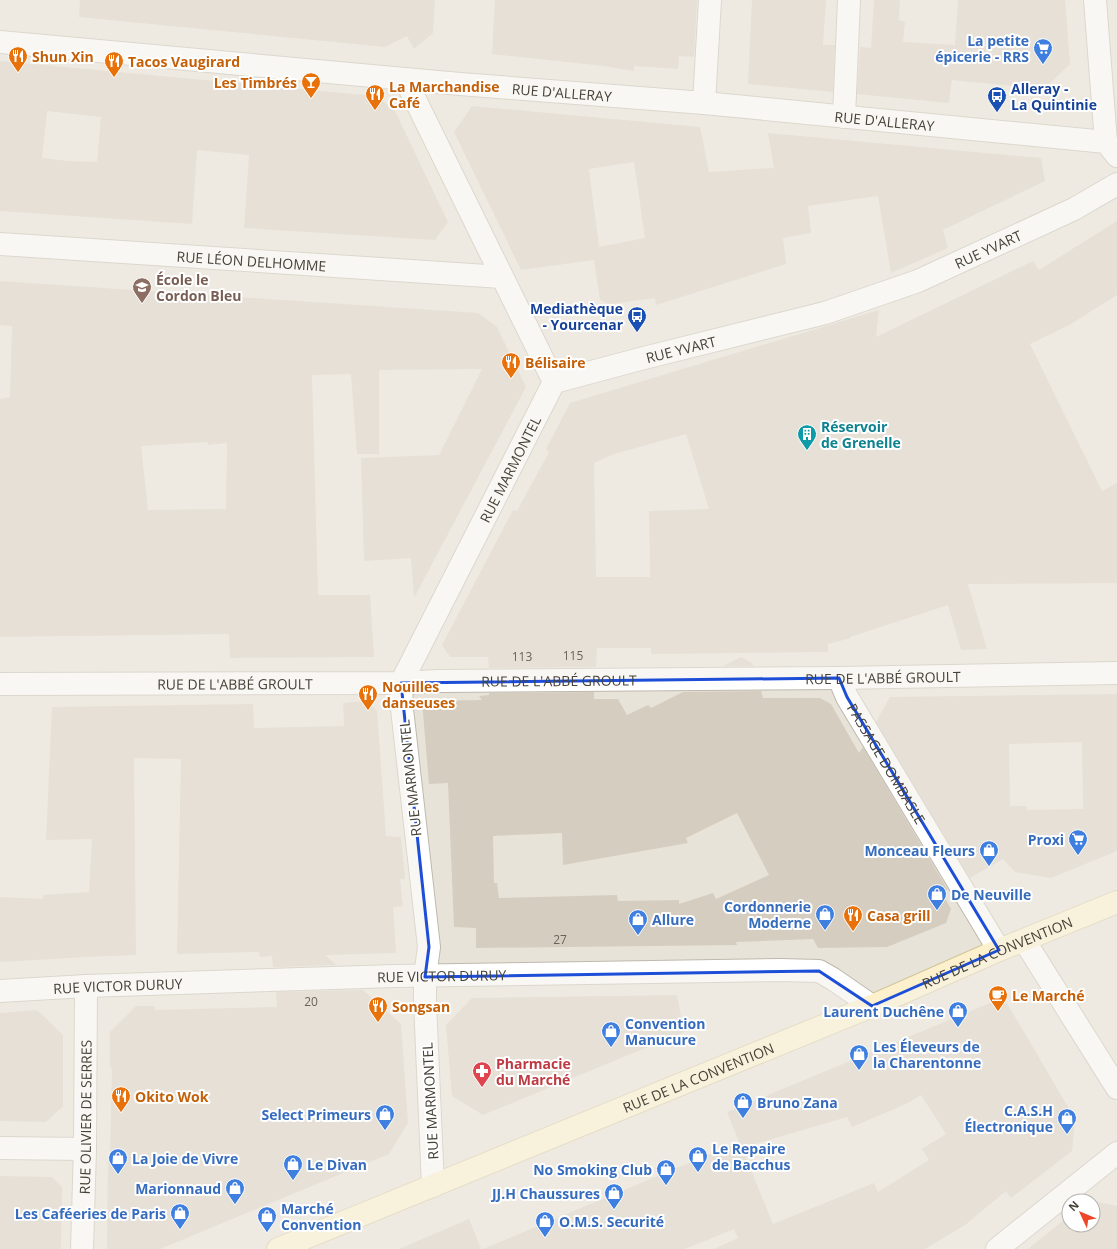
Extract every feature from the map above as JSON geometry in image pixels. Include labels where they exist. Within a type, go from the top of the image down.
[{"type":"main road","name":"RUE DE LA CONVENTION","points":[[278,1249],[872,1006],[999,950],[1117,902]]},
{"type":"street","points":[[704,104],[710,0]]},
{"type":"street","points":[[844,118],[849,0]]},
{"type":"street","points":[[1094,0],[1111,149]]},
{"type":"street","name":"RUE D'ALLERAY","points":[[0,42],[405,79],[704,104],[844,118],[1111,149]]},
{"type":"street","points":[[405,79],[554,382]]},
{"type":"street","name":"RUE YVART","points":[[554,382],[825,313],[918,281],[1074,208],[1117,184]]},
{"type":"street","name":"RUE LÉON DELHOMME","points":[[0,244],[502,278]]},
{"type":"street","name":"RUE MARMONTEL","points":[[434,1186],[425,1002],[425,977],[429,947],[402,709],[402,683],[554,382]]},
{"type":"street","name":"RUE DE L'ABBÉ GROULT","points":[[0,684],[402,683],[446,681],[840,678],[1117,673]]},
{"type":"street","name":"PASSAGE DOMBASLE","points":[[840,678],[847,697],[999,950]]},
{"type":"street","points":[[1024,940],[1117,1088]]},
{"type":"street","name":"RUE VICTOR DURUY","points":[[0,991],[86,986],[395,976],[425,977],[780,970],[819,971],[872,1006]]},
{"type":"street","name":"RUE OLIVIER DE SERRES","points":[[82,1249],[85,1149],[86,986]]},
{"type":"street","points":[[0,1148],[85,1149]]},
{"type":"street","points":[[997,1249],[1117,1153]]},
{"type":"highlighted area","points":[[839,678],[847,697],[999,950],[872,1006],[819,971],[425,977],[429,947],[401,683]]},
{"type":"shaded area","points":[[0,0],[1117,0],[1117,1249],[0,1249]]},
{"type":"building","points":[[80,0],[435,0],[433,33],[414,49],[407,36],[385,47],[79,17]]},
{"type":"building","points":[[495,0],[697,0],[694,57],[679,56],[678,69],[634,66],[634,71],[604,66],[492,54]]},
{"type":"building","points":[[752,0],[826,0],[823,45],[835,45],[833,92],[748,84]]},
{"type":"building","points":[[874,0],[900,0],[899,20],[905,22],[903,42],[955,45],[958,0],[1065,0],[1070,64],[1044,89],[952,80],[949,103],[857,94],[860,47],[871,48]]},
{"type":"building","points":[[0,61],[376,96],[394,109],[448,222],[435,240],[244,228],[249,155],[197,150],[192,224],[0,211]],"holes":[[[47,111],[101,117],[97,162],[42,158]]]},
{"type":"building","points":[[472,106],[700,127],[709,172],[774,168],[768,133],[1041,158],[1045,181],[943,230],[948,248],[891,273],[878,196],[808,206],[811,233],[783,238],[786,264],[656,305],[655,298],[610,304],[600,300],[594,260],[521,270],[454,132]],"holes":[[[634,162],[645,238],[599,247],[589,169]]]},
{"type":"building","points":[[1117,221],[1117,295],[1071,324],[1030,344],[1102,491],[1117,483],[1117,583],[968,584],[987,649],[961,650],[948,605],[850,637],[851,638],[828,644],[828,652],[651,654],[651,648],[597,648],[596,667],[489,668],[488,657],[450,657],[442,645],[513,510],[517,511],[549,452],[546,449],[570,403],[879,310],[876,337],[1033,261],[1039,270]],"holes":[[[686,434],[709,509],[649,511],[650,577],[596,577],[594,463],[614,454]]]},
{"type":"building","points":[[0,281],[478,313],[497,327],[526,387],[414,598],[411,558],[364,561],[361,458],[439,455],[482,369],[379,370],[379,454],[357,454],[351,374],[312,375],[318,595],[370,595],[374,657],[230,658],[229,634],[0,637],[0,399],[10,397],[12,326],[0,325]],"holes":[[[208,442],[208,445],[227,443],[226,509],[148,510],[141,446]]]},
{"type":"building","points":[[741,657],[752,663],[753,666],[723,666]]},
{"type":"building","points":[[761,691],[763,698],[820,698],[831,704],[859,753],[863,747],[948,890],[942,893],[951,909],[946,923],[887,947],[818,948],[813,939],[736,942],[737,945],[476,948],[476,928],[454,927],[448,783],[429,784],[422,701],[482,700],[479,696],[489,695],[489,693],[594,692],[594,699],[618,699],[627,715],[648,705],[651,708],[683,692]],"holes":[[[737,813],[769,875],[716,899],[713,893],[679,904],[679,900],[618,901],[617,895],[499,898],[497,883],[494,883],[493,836],[562,833],[563,865],[688,843],[686,838]]]},
{"type":"building","points":[[1117,694],[1117,851],[1051,878],[1015,872],[1003,859],[970,878],[876,722],[890,697]],"holes":[[[1082,742],[1083,809],[1027,810],[1027,806],[1010,806],[1009,744]]]},
{"type":"building","points":[[367,701],[377,711],[386,836],[401,837],[405,879],[400,879],[403,906],[393,907],[396,953],[325,955],[336,965],[273,967],[272,956],[260,957],[259,952],[177,954],[181,759],[134,758],[136,955],[0,962],[0,897],[43,899],[43,895],[89,892],[92,839],[46,840],[52,707],[253,704],[254,728],[344,726],[343,703]]},
{"type":"building","points":[[363,990],[401,1024],[408,1123],[389,1154],[160,1249],[107,1249],[108,1156],[110,1156],[112,1068],[110,1067],[110,1032],[136,1006],[155,1006],[155,1010],[277,1007],[276,992]]},
{"type":"building","points":[[677,995],[684,1032],[483,1115],[452,1096],[446,1025],[472,998]]},
{"type":"building","points":[[995,1001],[1007,1003],[1075,1119],[1072,1151],[1011,1198],[1006,1191],[965,1225],[925,1249],[714,1249],[738,1238],[734,1229],[685,1249],[483,1249],[739,1142],[727,1112]],"holes":[[[921,1095],[946,1134],[922,1149],[929,1160],[878,1192],[874,1183],[773,1224],[742,1148],[847,1117],[852,1127],[906,1104]]]},
{"type":"building","points":[[37,1010],[63,1035],[63,1106],[46,1122],[0,1121],[0,1013]]},
{"type":"building","points":[[0,1176],[52,1177],[62,1187],[61,1249],[0,1249]]},
{"type":"building","points":[[1101,1203],[1117,1206],[1117,1249],[1028,1249],[1061,1222],[1061,1233],[1101,1233]]},
{"type":"building","points":[[469,1219],[481,1249],[399,1249]]},
{"type":"place","name":"La petite épicerie - RRS","points":[[1043,65]]},
{"type":"place","name":"Shun Xin","points":[[18,73]]},
{"type":"place","name":"Tacos Vaugirard","points":[[114,78]]},
{"type":"place","name":"Les Timbrés","points":[[311,99]]},
{"type":"place","name":"La Marchandise Café","points":[[375,111]]},
{"type":"place","name":"Alleray - La Quintinie","points":[[997,113]]},
{"type":"place","name":"École le Cordon Bleu","points":[[142,304]]},
{"type":"place","name":"Mediathèque - Yourcenar","points":[[637,333]]},
{"type":"place","name":"Bélisaire","points":[[511,379]]},
{"type":"place","name":"Réservoir de Grenelle","points":[[807,451]]},
{"type":"place","name":"Nouilles danseuses","points":[[368,711]]},
{"type":"place","name":"Proxi","points":[[1078,856]]},
{"type":"place","name":"Monceau Fleurs","points":[[989,867]]},
{"type":"place","name":"De Neuville","points":[[937,911]]},
{"type":"place","name":"Cordonnerie Moderne","points":[[825,931]]},
{"type":"place","name":"Casa grill","points":[[853,932]]},
{"type":"place","name":"Allure","points":[[638,936]]},
{"type":"place","name":"Le Marché","points":[[998,1012]]},
{"type":"place","name":"Songsan","points":[[378,1023]]},
{"type":"place","name":"Laurent Duchêne","points":[[958,1028]]},
{"type":"place","name":"Convention Manucure","points":[[611,1048]]},
{"type":"place","name":"Les Éleveurs de la Charentonne","points":[[859,1071]]},
{"type":"place","name":"Pharmacie du Marché","points":[[482,1088]]},
{"type":"place","name":"Okito Wok","points":[[121,1113]]},
{"type":"place","name":"Bruno Zana","points":[[743,1119]]},
{"type":"place","name":"Select Primeurs","points":[[385,1131]]},
{"type":"place","name":"C.A.S.H Électronique","points":[[1067,1135]]},
{"type":"place","name":"Le Repaire de Bacchus","points":[[698,1173]]},
{"type":"place","name":"La Joie de Vivre","points":[[118,1175]]},
{"type":"place","name":"Le Divan","points":[[293,1181]]},
{"type":"place","name":"No Smoking Club","points":[[666,1186]]},
{"type":"place","name":"Marionnaud","points":[[235,1205]]},
{"type":"place","name":"JJ.H Chaussures","points":[[614,1210]]},
{"type":"place","name":"Les Caféeries de Paris","points":[[180,1230]]},
{"type":"place","name":"Marché Convention","points":[[267,1233]]},
{"type":"place","name":"O.M.S. Securité","points":[[545,1238]]}]
